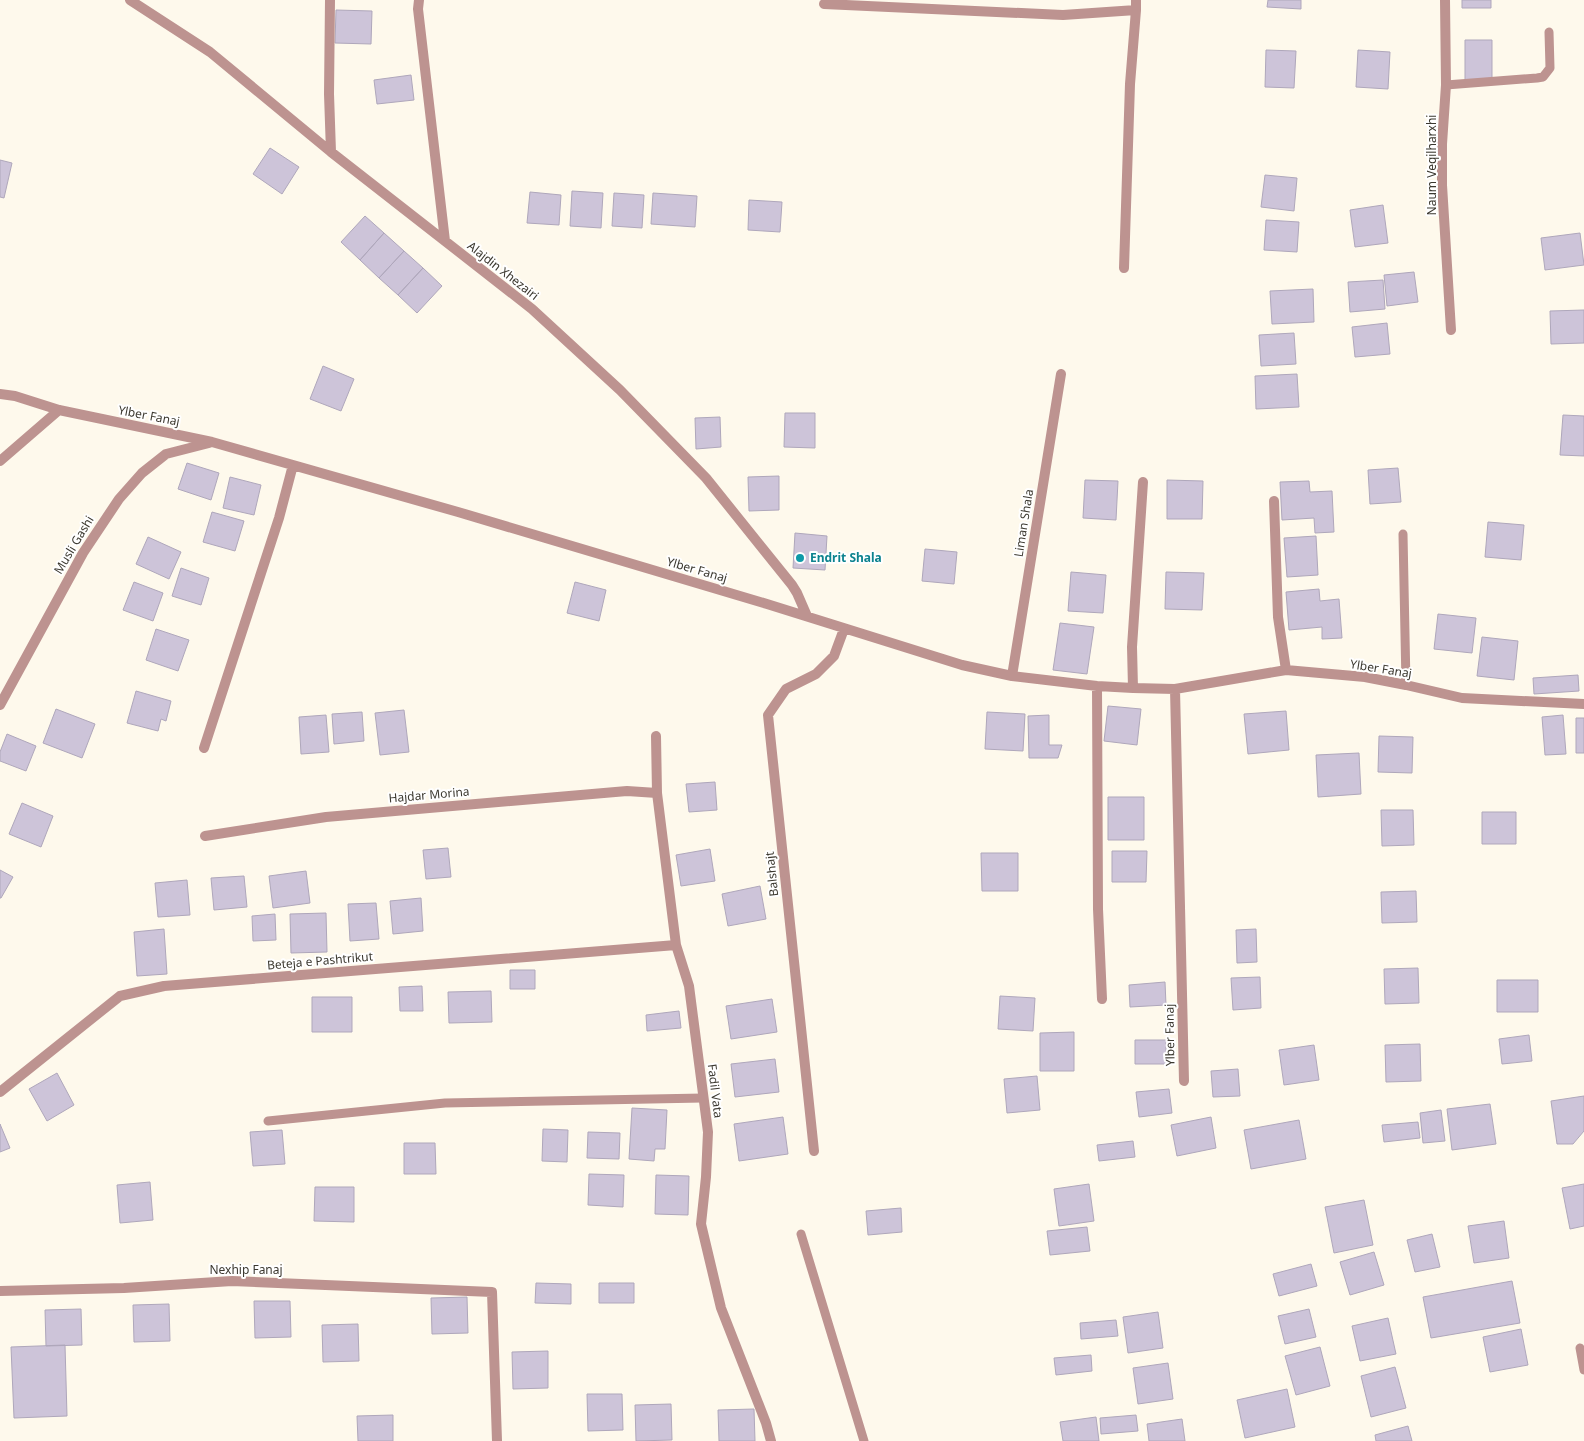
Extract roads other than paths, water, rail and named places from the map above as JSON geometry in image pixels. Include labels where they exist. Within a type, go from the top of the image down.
[{"type":"street","name":"Alajdin Xhezairi","points":[[130,0],[210,52],[332,152],[532,308],[620,390],[706,478],[792,585],[807,616]]},
{"type":"street","points":[[330,0],[329,94],[332,152]]},
{"type":"street","points":[[419,0],[418,9],[427,93],[445,240]]},
{"type":"street","name":"Naum Veqilharxhi","points":[[1446,0],[1446,85],[1442,144],[1442,185],[1451,330]]},
{"type":"street","points":[[824,4],[1063,15],[1136,5],[1130,84],[1124,268]]},
{"type":"street","name":"Liman Shala","points":[[1012,676],[1061,374]]},
{"type":"street","name":"Ylber Fanaj","points":[[0,394],[15,396],[59,410],[212,442],[458,512],[807,616],[962,665],[1012,676],[1097,686],[1175,689],[1286,670],[1365,677],[1462,698],[1584,704]]},
{"type":"street","points":[[0,461],[59,410]]},
{"type":"street","name":"Musli Gashi","points":[[0,706],[83,553],[119,499],[142,473],[166,454],[212,442]]},
{"type":"street","points":[[204,748],[279,518],[293,465]]},
{"type":"street","points":[[1133,688],[1132,646],[1143,482]]},
{"type":"street","points":[[1274,501],[1278,617],[1286,670]]},
{"type":"street","name":"Balshajt","points":[[814,1151],[768,715],[786,689],[816,674],[834,656],[844,629]]},
{"type":"street","points":[[1097,686],[1098,909],[1102,999]]},
{"type":"street","name":"Ylber Fanaj","points":[[1175,689],[1184,1081]]},
{"type":"street","name":"Fadil Vata","points":[[656,736],[657,793],[676,946],[689,986],[708,1132],[701,1224],[720,1308],[766,1423],[771,1441]]},
{"type":"street","name":"Hajdar Morina","points":[[205,836],[326,816],[628,791],[657,793]]},
{"type":"street","name":"Beteja e Pashtrikut","points":[[0,1092],[120,996],[155,988],[676,946]]},
{"type":"street","name":"Nexhip Fanaj","points":[[0,1291],[124,1288],[232,1281],[492,1292],[497,1441]]},
{"type":"lane","points":[[1446,85],[1543,76],[1550,68],[1549,32]]},
{"type":"lane","points":[[1403,534],[1406,685]]},
{"type":"lane","points":[[268,1121],[445,1103],[703,1098]]},
{"type":"lane","points":[[801,1234],[864,1441]]},
{"type":"lane","points":[[1580,1348],[1584,1370]]},
{"type":"place","name":"Endrit Shala","points":[[800,558]]}]
